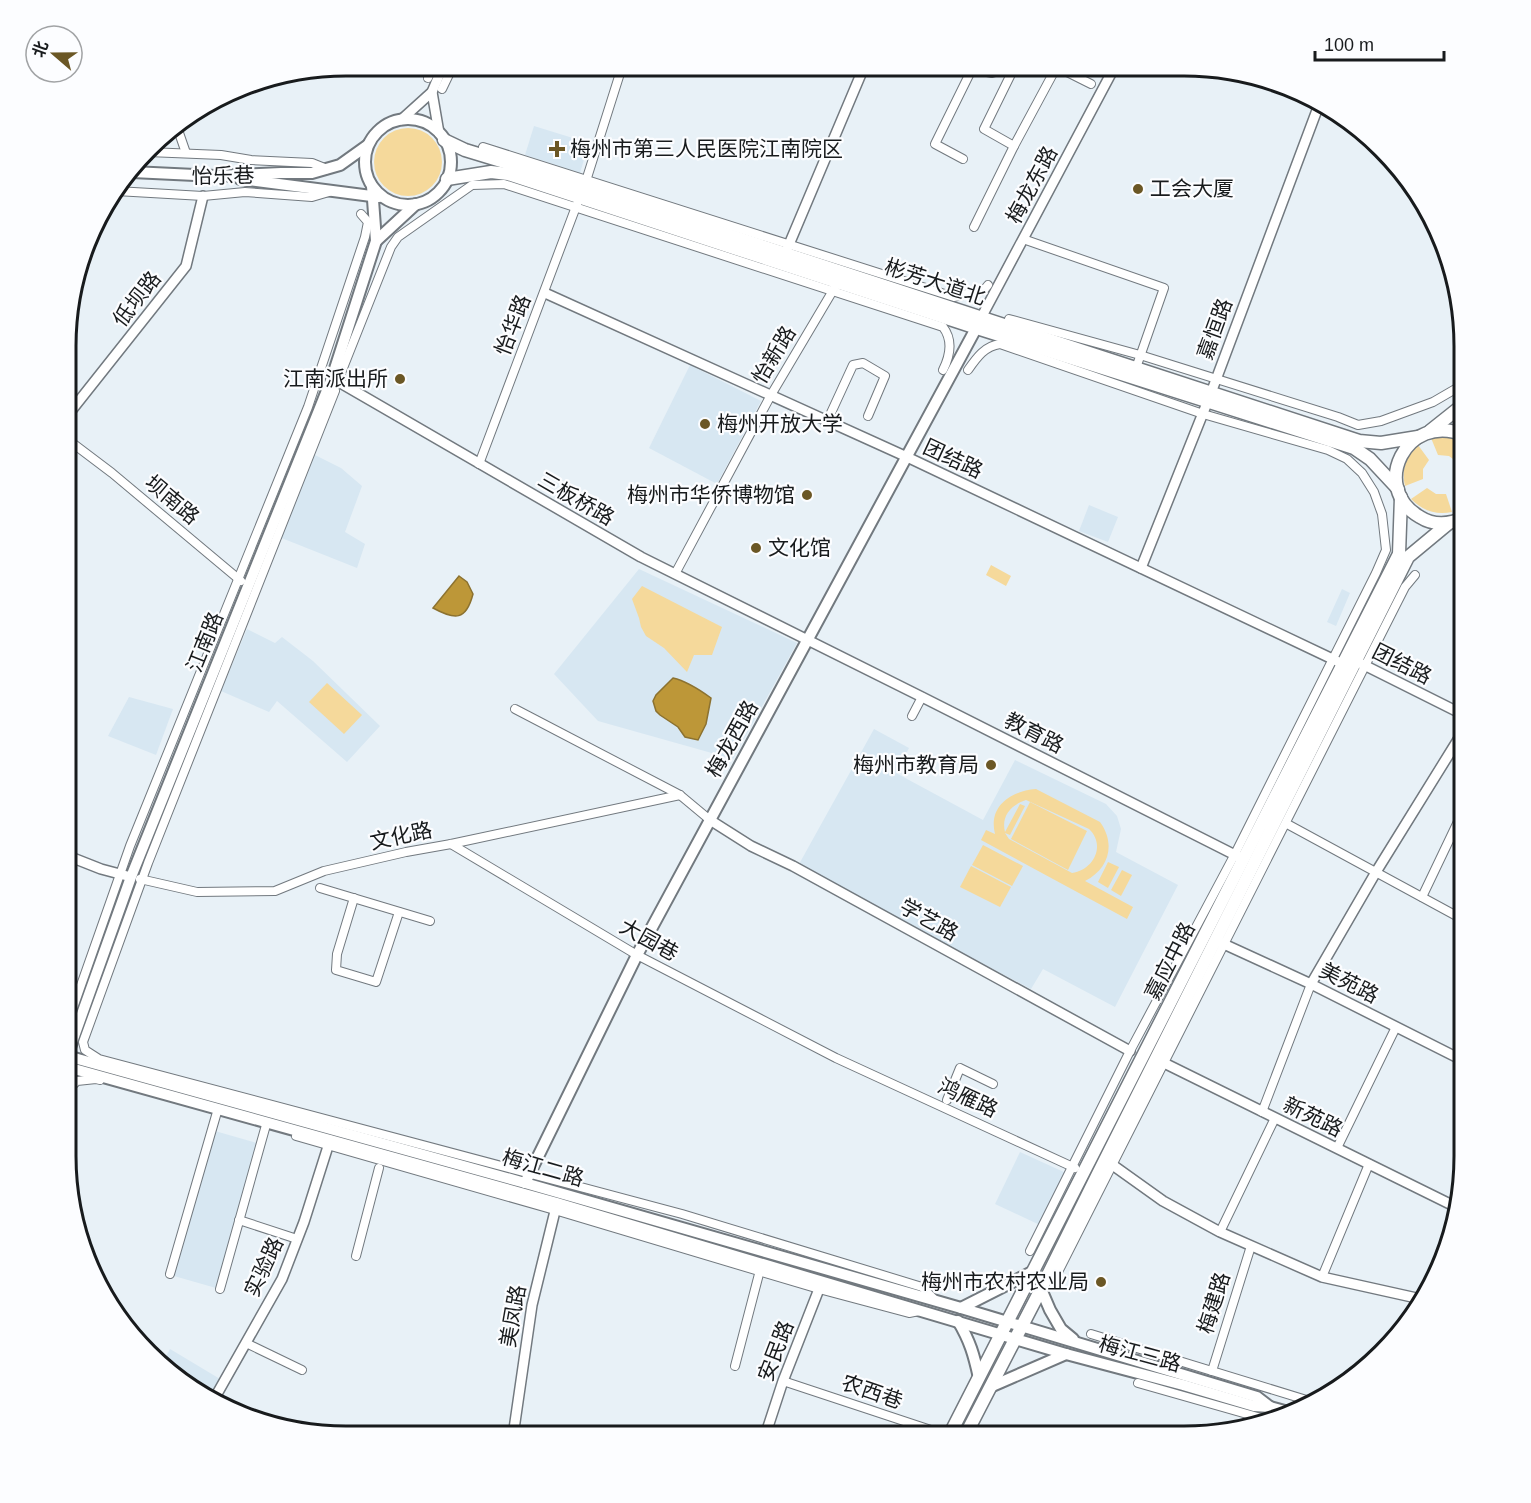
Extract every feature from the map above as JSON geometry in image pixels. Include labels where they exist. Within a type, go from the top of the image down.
[{"type":"main road","points":[[140,172],[216,176],[330,192],[376,193],[399,204],[416,204],[431,198],[447,179],[450,155],[442,137],[433,128],[418,120],[401,120],[385,126],[369,145],[365,162],[368,179],[376,193]]},
{"type":"main road","name":"彬芳大道北","points":[[442,137],[487,157],[835,286],[979,323],[1136,369],[1207,403],[1359,441],[1381,443],[1418,437],[1430,432]]},
{"type":"main road","points":[[216,176],[312,174],[340,165],[369,145]]},
{"type":"main road","name":"彬芳大道北","points":[[447,179],[491,172],[508,174],[787,249],[979,323],[1207,403],[1354,448],[1370,459],[1417,516],[1433,522],[1449,523]]},
{"type":"main road","name":"江南路","points":[[76,1031],[131,876],[336,376],[376,241],[376,193]]},
{"type":"main road","name":"江南路","points":[[376,241],[416,204]]},
{"type":"main road","name":"梅龙西路","points":[[527,1178],[637,956],[979,323]]},
{"type":"main road","points":[[1430,432],[1454,412]]},
{"type":"main road","points":[[1430,432],[1446,430],[1454,432]]},
{"type":"main road","name":"嘉应中路","points":[[954,1426],[1084,1172],[1338,662],[1399,554],[1399,493],[1396,481],[1398,464],[1405,449],[1418,437]]},
{"type":"main road","points":[[1449,523],[1454,521]]},
{"type":"main road","name":"嘉应中路","points":[[970,1426],[1160,1061],[1408,557],[1449,523]]},
{"type":"main road","name":"梅江二路","points":[[76,1058],[527,1178],[1008,1322]]},
{"type":"main road","name":"梅江二路","points":[[76,1069],[557,1203],[823,1286],[921,1310],[1001,1334]]},
{"type":"main road","points":[[961,1308],[1034,1271]]},
{"type":"main road","points":[[1041,1289],[1061,1329],[1078,1343]]},
{"type":"main road","points":[[958,1321],[968,1338],[979,1378]]},
{"type":"main road","name":"梅江三路","points":[[1008,1322],[1257,1398],[1270,1407]]},
{"type":"main road","name":"梅江三路","points":[[1001,1334],[1254,1406],[1279,1409]]},
{"type":"main road","points":[[990,1387],[1066,1354]]},
{"type":"street","points":[[401,120],[432,92],[439,76]]},
{"type":"street","points":[[442,89],[448,76]]},
{"type":"street","name":"怡华路","points":[[479,464],[582,193],[619,76]]},
{"type":"street","points":[[860,76],[787,249],[954,297],[984,290],[988,285]]},
{"type":"street","points":[[963,159],[935,144],[966,76]]},
{"type":"street","points":[[1008,76],[984,129],[1014,146]]},
{"type":"street","points":[[974,227],[1014,146],[1053,76]]},
{"type":"street","points":[[1074,76],[1091,84]]},
{"type":"street","name":"梅龙东路","points":[[979,323],[1110,76]]},
{"type":"street","points":[[432,92],[442,137]]},
{"type":"street","name":"嘉恒路","points":[[1141,568],[1207,403],[1317,111]]},
{"type":"street","points":[[179,134],[186,153]]},
{"type":"street","points":[[483,147],[582,193]]},
{"type":"street","points":[[160,152],[312,163],[328,170]]},
{"type":"street","points":[[336,376],[391,247],[398,237],[472,185],[504,184],[582,193]]},
{"type":"street","name":"怡乐巷","points":[[125,192],[203,196],[245,192],[312,197],[330,192]]},
{"type":"street","name":"低坝路","points":[[76,405],[186,266],[203,196]]},
{"type":"street","points":[[360,214],[368,222],[364,237],[308,407],[130,846],[131,876],[83,1042],[85,1050],[99,1059],[527,1178]]},
{"type":"street","points":[[1023,239],[1164,288],[1136,369]]},
{"type":"street","points":[[835,286],[943,327],[949,334],[950,352],[943,370]]},
{"type":"street","name":"怡新路","points":[[675,574],[771,394],[835,286]]},
{"type":"street","name":"团结路","points":[[545,293],[908,457],[1338,662]]},
{"type":"street","points":[[1009,319],[1140,355],[1358,425],[1381,421],[1433,402],[1454,390]]},
{"type":"street","points":[[968,370],[977,357],[991,345],[1000,344],[1207,403],[1347,459],[1362,473],[1374,492],[1382,514],[1386,550],[1338,662]]},
{"type":"street","points":[[830,415],[853,366],[863,363],[885,376],[868,416]]},
{"type":"street","name":"三板桥路","points":[[336,376],[479,464],[641,557],[808,641]]},
{"type":"street","points":[[76,1003],[335,391]]},
{"type":"street","name":"坝南路","points":[[76,446],[112,473],[248,587]]},
{"type":"street","points":[[1219,942],[1405,586],[1415,575]]},
{"type":"street","name":"教育路","points":[[808,641],[1239,857]]},
{"type":"street","name":"团结路","points":[[1356,661],[1454,711]]},
{"type":"street","points":[[912,716],[922,697]]},
{"type":"street","points":[[515,709],[680,795],[710,820]]},
{"type":"street","points":[[1262,1112],[1311,984],[1376,872],[1454,746]]},
{"type":"street","name":"文化路","points":[[131,876],[197,892],[274,891],[324,871],[680,795]]},
{"type":"street","name":"学艺路","points":[[710,820],[751,846],[1130,1051]]},
{"type":"street","points":[[1289,825],[1454,915]]},
{"type":"street","points":[[1422,897],[1454,829]]},
{"type":"street","name":"大园巷","points":[[451,844],[637,956],[836,1058]]},
{"type":"street","points":[[1030,1251],[1130,1051],[1239,857]]},
{"type":"street","points":[[76,859],[101,869],[131,876]]},
{"type":"street","points":[[320,888],[430,921]]},
{"type":"street","points":[[354,898],[337,954],[336,970],[376,982],[399,912]]},
{"type":"street","name":"美苑路","points":[[1219,942],[1311,984],[1454,1056]]},
{"type":"street","points":[[1337,1148],[1396,1027]]},
{"type":"street","name":"鸿雁路","points":[[836,1058],[1084,1172]]},
{"type":"street","points":[[1058,1272],[1160,1061]]},
{"type":"street","name":"新苑路","points":[[1160,1061],[1450,1204]]},
{"type":"street","points":[[946,1100],[960,1068],[993,1084]]},
{"type":"street","points":[[76,1082],[96,1079],[823,1286]]},
{"type":"street","points":[[170,1274],[217,1112]]},
{"type":"street","points":[[1220,1233],[1275,1118]]},
{"type":"street","points":[[220,1289],[266,1125]]},
{"type":"street","name":"实验路","points":[[217,1393],[282,1279],[330,1140]]},
{"type":"street","points":[[1322,1277],[1369,1164]]},
{"type":"street","points":[[1114,1166],[1163,1201],[1220,1233],[1322,1277],[1415,1298]]},
{"type":"street","points":[[356,1256],[379,1168]]},
{"type":"street","name":"美凤路","points":[[514,1426],[532,1305],[557,1203]]},
{"type":"street","points":[[239,1220],[297,1239]]},
{"type":"street","name":"梅建路","points":[[1212,1371],[1251,1246]]},
{"type":"street","points":[[735,1365],[759,1274]]},
{"type":"street","name":"安民路","points":[[768,1426],[783,1381],[823,1286]]},
{"type":"street","points":[[1091,1334],[1304,1399]]},
{"type":"street","points":[[246,1342],[302,1370]]},
{"type":"street","name":"农西巷","points":[[783,1381],[919,1426]]},
{"type":"street","points":[[1138,1383],[1256,1417]]},
{"type":"shaded area","name":"梅州市第三人民医院江南院区","points":[[534,126],[589,143],[580,173],[525,155]]},
{"type":"shaded area","points":[[415,128],[427,134],[436,143],[442,155],[440,175],[432,186],[415,196],[401,196],[384,186],[376,175],[374,155],[384,138],[395,130]]},
{"type":"shaded area","name":"梅州开放大学","points":[[690,365],[761,401],[717,484],[649,448]]},
{"type":"shaded area","points":[[1431,438],[1454,439],[1454,460],[1449,456],[1438,455]]},
{"type":"shaded area","points":[[1418,445],[1429,460],[1423,469],[1423,479],[1405,486],[1405,464]]},
{"type":"shaded area","points":[[311,453],[341,468],[362,486],[345,532],[365,544],[357,568],[279,537]]},
{"type":"shaded area","points":[[1427,488],[1436,494],[1446,494],[1452,512],[1430,511],[1420,507],[1411,499]]},
{"type":"shaded area","points":[[1089,505],[1118,517],[1108,542],[1079,531]]},
{"type":"shaded area","points":[[991,565],[1011,576],[1006,586],[986,575]]},
{"type":"shaded area","points":[[639,569],[797,643],[733,759],[598,721],[554,674]]},
{"type":"shaded area","points":[[459,576],[467,582],[473,594],[467,609],[459,616],[453,616],[433,608]]},
{"type":"shaded area","points":[[642,586],[722,627],[712,655],[694,655],[687,672],[664,648],[646,636],[632,599]]},
{"type":"shaded area","points":[[1342,589],[1350,593],[1336,626],[1327,622]]},
{"type":"shaded area","points":[[247,629],[275,643],[282,637],[313,661],[380,726],[347,762],[277,701],[269,712],[221,691]]},
{"type":"shaded area","points":[[673,678],[698,689],[711,698],[706,724],[698,740],[685,737],[678,727],[656,711],[653,701],[656,695]]},
{"type":"shaded area","points":[[327,683],[362,715],[344,734],[309,702]]},
{"type":"shaded area","points":[[129,697],[173,709],[156,755],[108,736]]},
{"type":"shaded area","points":[[874,729],[909,748],[896,773],[983,820],[1015,760],[1106,804],[1117,816],[1121,829],[1116,852],[1178,885],[1115,1007],[1043,969],[1031,989],[798,866]]},
{"type":"shaded area","points":[[1036,789],[1100,822],[1108,839],[1108,855],[1100,870],[1085,881],[1133,907],[1127,919],[981,840],[986,830],[995,834],[995,815],[998,808],[1010,797]],"holes":[[[1026,800],[1089,829],[1097,842],[1095,856],[1086,867],[1072,873],[1009,839],[1005,833],[1010,835],[1025,806],[1020,804],[1005,832],[1004,821],[1012,808]]]},
{"type":"shaded area","points":[[1030,802],[1087,831],[1068,870],[1011,839]]},
{"type":"shaded area","points":[[983,845],[1023,866],[1012,886],[972,865]]},
{"type":"shaded area","points":[[1108,862],[1119,867],[1108,888],[1098,882]]},
{"type":"shaded area","points":[[971,866],[1011,887],[1000,907],[960,887]]},
{"type":"shaded area","points":[[1122,870],[1132,875],[1121,896],[1111,890]]},
{"type":"shaded area","points":[[215,1131],[257,1143],[216,1288],[174,1276]]},
{"type":"shaded area","points":[[1020,1152],[1066,1173],[1042,1226],[995,1204]]},
{"type":"shaded area","points":[[170,1349],[220,1379],[213,1391],[182,1371],[166,1357]]},
{"type":"place","name":"梅州市第三人民医院江南院区","points":[[557,149]]},
{"type":"place","name":"工会大厦","points":[[1138,189]]},
{"type":"place","name":"江南派出所","points":[[400,379]]},
{"type":"place","name":"梅州开放大学","points":[[705,424]]},
{"type":"place","name":"梅州市华侨博物馆","points":[[807,495]]},
{"type":"place","name":"文化馆","points":[[756,548]]},
{"type":"place","name":"梅州市教育局","points":[[991,765]]},
{"type":"place","name":"梅州市农村农业局","points":[[1101,1282]]}]
